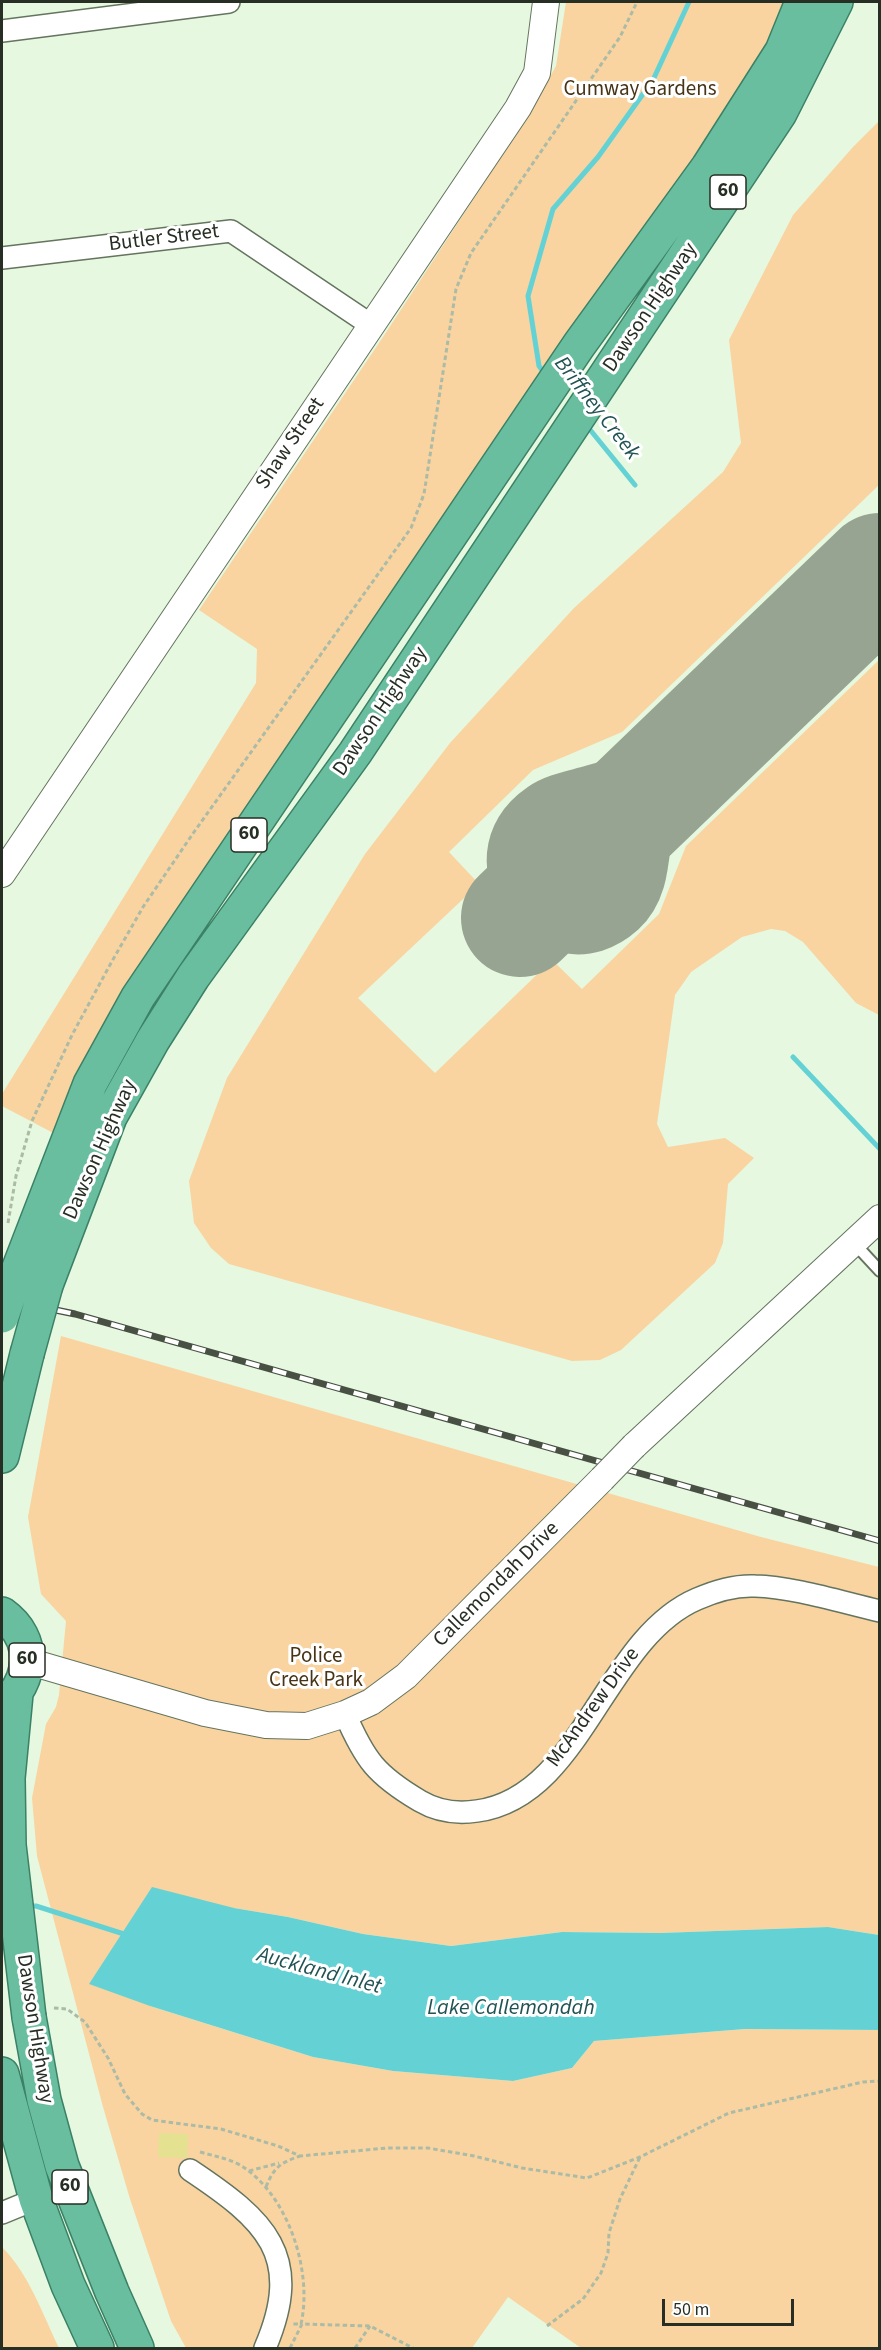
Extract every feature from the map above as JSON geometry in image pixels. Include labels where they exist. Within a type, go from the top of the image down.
[{"type":"highway","name":"Dawson Highway","points":[[2,1456],[27,1354],[31,1281],[90,1084],[138,997],[532,418],[579,345],[708,166],[782,51],[802,2]]},
{"type":"highway","name":"Dawson Highway","points":[[2,1316],[31,1281],[110,1117],[153,1040],[193,977],[355,753],[780,113],[836,2]]},
{"type":"highway","name":"60","points":[[2,1586],[6,1617],[23,1639],[27,1660],[24,1678],[9,1700]]},
{"type":"highway","name":"Dawson Highway","points":[[9,1700],[9,1845],[39,2012],[44,2100],[62,2166],[137,2349]]},
{"type":"highway","name":"Dawson Highway","points":[[2,2074],[36,2199],[68,2285],[97,2349]]},
{"type":"street","points":[[2,31],[229,2]]},
{"type":"street","name":"Shaw Street","points":[[2,874],[518,108],[537,73],[546,2]]},
{"type":"street","name":"Butler Street","points":[[2,258],[231,231],[371,325]]},
{"type":"street","name":"Callemondah Drive","points":[[27,1660],[205,1713],[266,1725],[307,1726],[345,1714],[371,1702],[406,1676],[634,1446],[879,1218]]},
{"type":"street","name":"McAndrew Drive","points":[[345,1714],[357,1743],[373,1767],[399,1789],[431,1807],[462,1813],[489,1809],[513,1800],[539,1781],[564,1754],[634,1652],[669,1614],[696,1599],[724,1589],[754,1586],[780,1588],[879,1611]]},
{"type":"street","points":[[190,2170],[241,2206],[256,2221],[273,2246],[279,2262],[282,2292],[275,2324],[265,2349]]},
{"type":"street","points":[[2,2213],[36,2199]]},
{"type":"lane","points":[[853,1243],[879,1271]]},
{"type":"path","points":[[8,1227],[16,1176],[32,1120],[72,1035],[143,907],[411,528],[424,494],[456,289],[471,253],[620,37],[637,2]]},
{"type":"path","points":[[39,2012],[67,2009],[85,2022],[108,2058],[125,2094],[142,2114],[152,2120],[221,2129],[278,2146],[300,2156]]},
{"type":"path","points":[[249,2171],[300,2156],[387,2148],[428,2148],[474,2156],[522,2169],[587,2178],[639,2157],[729,2113],[863,2082],[879,2081]]},
{"type":"path","points":[[548,2326],[583,2299],[601,2273],[608,2253],[609,2233],[620,2199],[639,2157]]},
{"type":"path","points":[[266,2187],[281,2163]]},
{"type":"path","points":[[290,2349],[302,2324],[370,2326],[413,2349]]},
{"type":"path","points":[[356,2349],[370,2326]]},
{"type":"green space","name":"Cumway Gardens","points":[[566,2],[790,2],[775,35],[57,1135],[2,1106],[2,1094],[256,683],[257,649],[199,610],[383,337],[526,119],[556,66]]},
{"type":"green space","points":[[879,121],[879,485],[622,732],[533,770],[449,852],[479,884],[358,998],[435,1073],[552,960],[582,989],[659,914],[686,846],[879,660],[879,1015],[856,1003],[803,942],[785,931],[771,929],[742,937],[691,972],[675,995],[657,1124],[668,1147],[725,1138],[754,1158],[728,1184],[723,1243],[715,1263],[621,1350],[600,1360],[572,1361],[229,1264],[211,1248],[194,1223],[189,1181],[227,1078],[365,854],[450,743],[574,608],[723,472],[741,443],[729,340],[793,215]]},
{"type":"green space","name":"Police Creek Park","points":[[61,1336],[761,1537],[879,1567],[879,1935],[828,1927],[660,1933],[562,1932],[451,1946],[363,1934],[288,1917],[234,1908],[150,2006],[313,2057],[393,2071],[513,2081],[572,2068],[594,2041],[745,2029],[879,2030],[879,2348],[581,2348],[508,2297],[472,2348],[186,2348],[171,2321],[130,2199],[103,2107],[37,1856],[32,1798],[46,1724],[56,1707],[59,1695],[66,1621],[41,1594],[28,1517]]},
{"type":"green space","points":[[2,2247],[28,2282],[59,2348],[2,2348]]},
{"type":"water","name":"Lake Callemondah","points":[[152,1887],[234,1908],[288,1917],[363,1934],[451,1946],[562,1932],[660,1933],[828,1927],[879,1935],[879,2030],[745,2029],[594,2041],[572,2068],[513,2081],[393,2071],[313,2057],[150,2006],[89,1984]]},
{"type":"building","points":[[159,2133],[188,2134],[187,2158],[158,2157]]},
{"type":"waterway","name":"Briffney Creek","points":[[545,374],[539,366],[528,296],[553,209],[598,157],[653,80],[689,2]]},
{"type":"waterway","name":"Briffney Creek","points":[[587,426],[635,485]]},
{"type":"waterway","name":"Briffney Creek","points":[[793,1057],[880,1149]]},
{"type":"waterway","name":"Auckland Inlet","points":[[27,1906],[36,1906],[127,1935]]},
{"type":"taxiway","points":[[679,764],[565,796],[541,807],[519,829],[511,855],[514,880],[526,903],[545,920],[569,930],[595,928],[622,912],[633,898],[640,882],[652,810],[658,793],[669,778],[748,699]]},
{"type":"runway","points":[[520,918],[880,572]]},
{"type":"railway","points":[[2,1299],[75,1314],[880,1541]]}]
